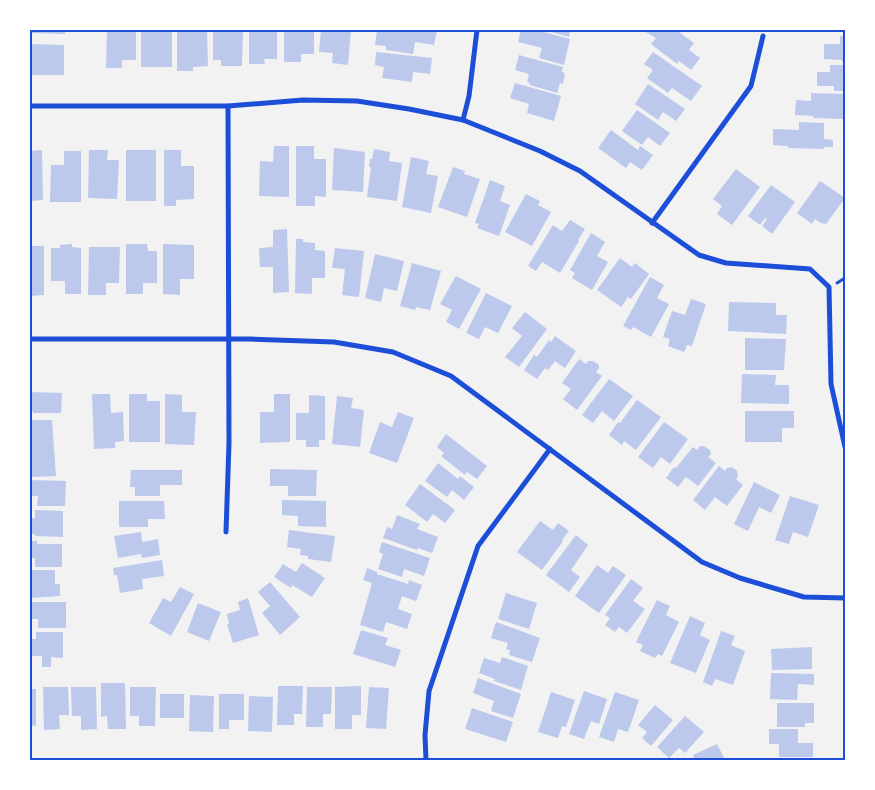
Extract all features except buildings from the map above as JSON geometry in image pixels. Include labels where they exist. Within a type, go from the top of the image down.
[{"type":"street","points":[[463,120],[469,96],[477,30]]},
{"type":"street","points":[[652,223],[751,86],[763,36]]},
{"type":"street","points":[[30,106],[228,106],[303,100],[357,101],[463,120],[540,151],[580,171],[699,255],[726,263],[810,269],[829,287],[830,384],[845,447]]},
{"type":"street","points":[[226,532],[229,443],[228,106]]},
{"type":"street","points":[[30,339],[229,339],[334,342],[393,352],[451,376],[702,562],[740,578],[804,597],[845,598]]},
{"type":"street","points":[[426,760],[425,735],[429,691],[478,546],[550,449]]}]
